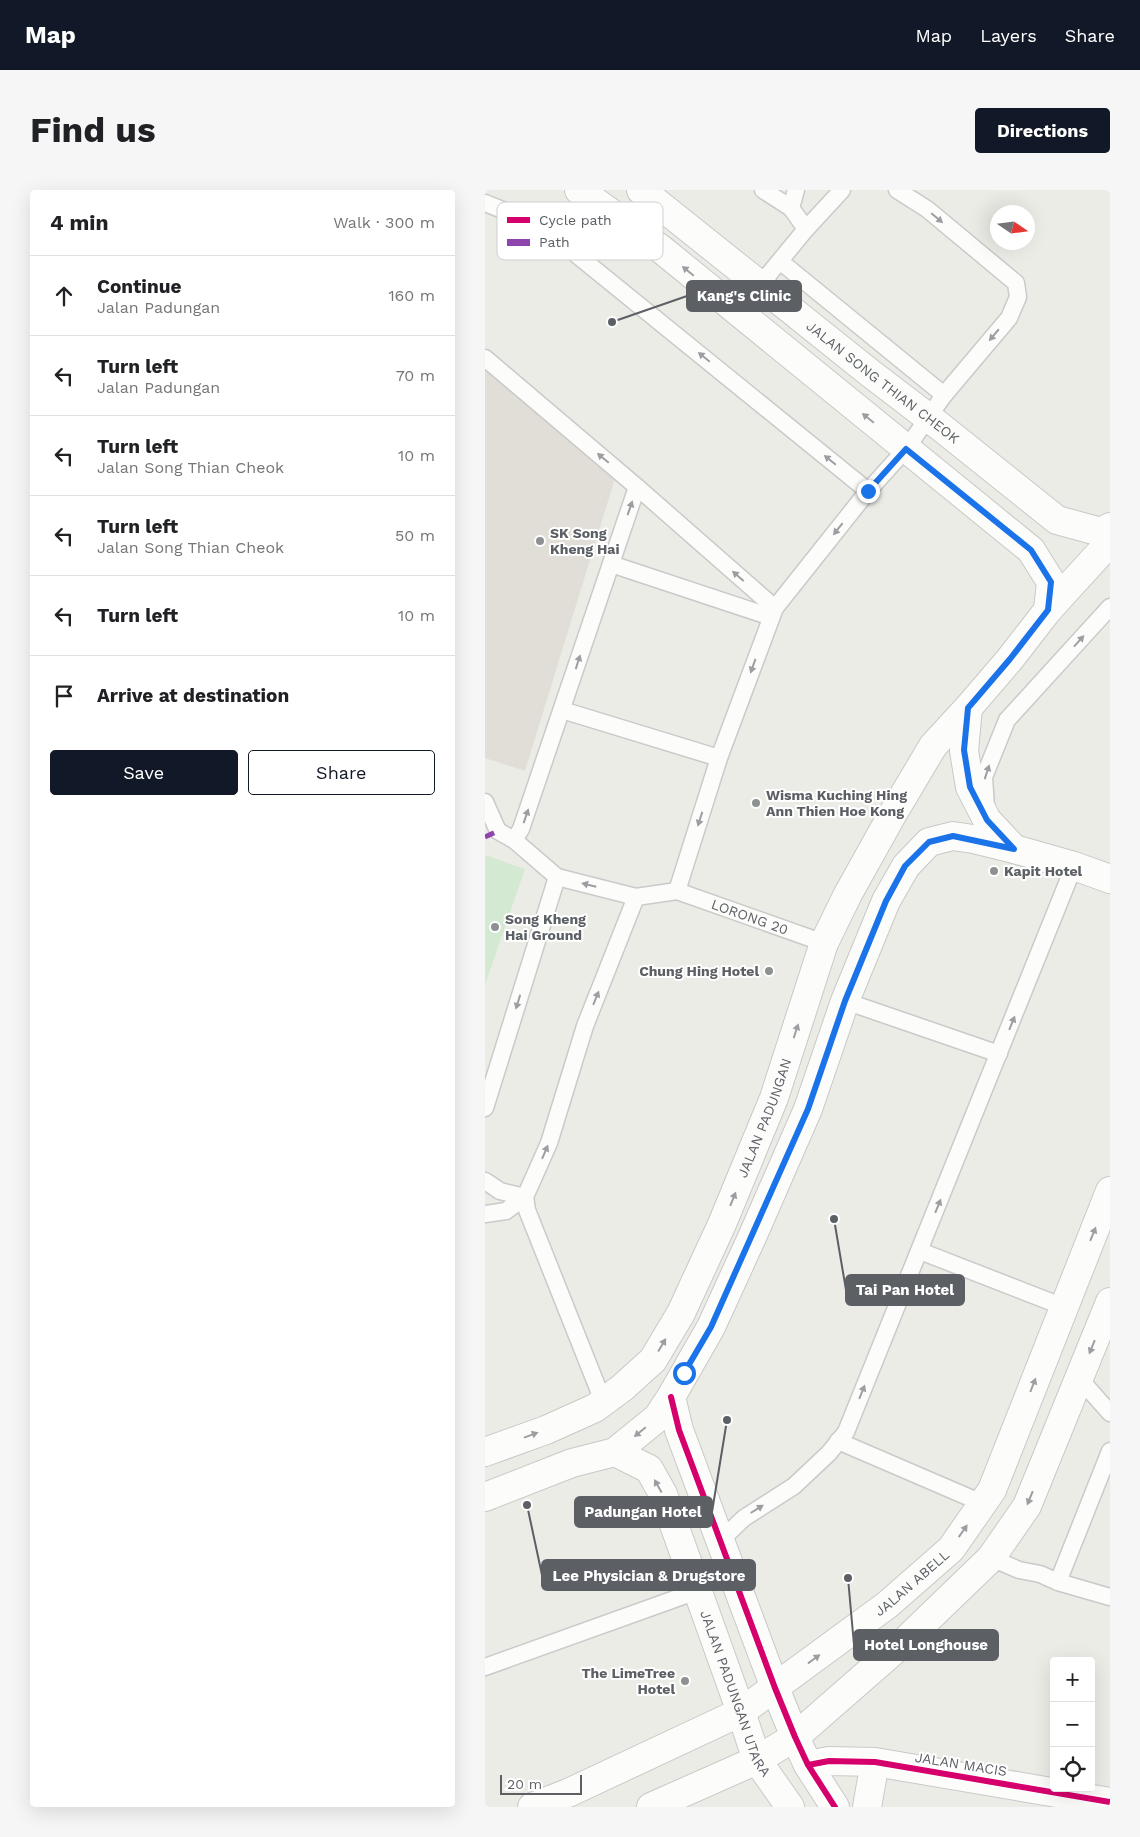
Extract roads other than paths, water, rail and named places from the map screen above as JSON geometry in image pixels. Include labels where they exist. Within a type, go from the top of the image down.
[{"type":"main road","points":[[579,190],[596,202]]},
{"type":"main road","name":"JALAN SONG THIAN CHEOK","points":[[641,190],[656,202]]},
{"type":"main road","name":"JALAN SONG THIAN CHEOK","points":[[663,208],[1057,520],[1101,532],[1110,527]]},
{"type":"main road","points":[[663,251],[1031,550],[1051,582],[1048,610]]},
{"type":"main road","name":"JALAN PADUNGAN","points":[[485,1452],[545,1430],[595,1408],[622,1388],[653,1360],[681,1313],[722,1224],[774,1098],[824,943],[891,815],[933,746],[1010,659],[1048,610],[1110,542]]},
{"type":"main road","points":[[968,708],[964,750],[970,787],[987,820],[1014,849]]},
{"type":"main road","points":[[485,1497],[572,1463],[615,1452],[657,1418],[711,1327],[808,1109],[845,1001],[886,901],[905,866],[929,842],[953,836],[1014,849],[1074,866],[1110,879]]},
{"type":"main road","name":"JALAN ABELL","points":[[532,1807],[568,1793],[741,1712],[887,1605],[951,1549],[992,1490],[1110,1192]]},
{"type":"main road","points":[[651,1807],[757,1760],[795,1737],[907,1640],[991,1558],[1027,1506],[1109,1309]]},
{"type":"main road","points":[[671,1396],[679,1430],[775,1688],[808,1765],[835,1807]]},
{"type":"main road","name":"JALAN PADUNGAN UTARA","points":[[615,1452],[649,1469],[663,1494],[757,1760],[790,1807]]},
{"type":"main road","name":"JALAN MACIS","points":[[808,1765],[829,1761],[875,1762],[1110,1802]]},
{"type":"main road","points":[[867,1807],[875,1762]]},
{"type":"lane","points":[[763,190],[791,208],[806,229]]},
{"type":"lane","points":[[791,208],[796,190]]},
{"type":"lane","points":[[760,286],[806,229],[842,190]]},
{"type":"lane","points":[[485,802],[499,831],[514,840],[557,878],[636,897],[677,891],[719,758],[773,613],[868,491],[906,449],[944,395],[1009,318],[1018,297],[1016,284],[927,209],[897,190]]},
{"type":"lane","points":[[485,203],[497,208]]},
{"type":"lane","points":[[584,260],[868,491]]},
{"type":"lane","points":[[781,262],[944,395]]},
{"type":"lane","points":[[485,358],[637,487],[773,613]]},
{"type":"lane","points":[[514,840],[521,829],[637,487]]},
{"type":"lane","points":[[611,564],[773,613]]},
{"type":"lane","points":[[987,820],[984,777],[1007,720],[1110,607]]},
{"type":"lane","points":[[562,710],[719,758]]},
{"type":"lane","points":[[720,1541],[744,1518],[794,1486],[829,1453],[846,1432],[1074,866]]},
{"type":"lane","points":[[485,1108],[557,878]]},
{"type":"lane","name":"LORONG 20","points":[[677,891],[824,943]]},
{"type":"lane","points":[[485,1214],[506,1210],[525,1197],[549,1142],[585,1026],[636,897]]},
{"type":"lane","points":[[845,1001],[999,1054]]},
{"type":"lane","points":[[485,1182],[500,1191],[525,1197]]},
{"type":"lane","points":[[525,1197],[527,1210],[603,1401]]},
{"type":"lane","points":[[919,1251],[1063,1307]]},
{"type":"lane","points":[[1079,1378],[1110,1412]]},
{"type":"lane","points":[[838,1441],[982,1503]]},
{"type":"lane","points":[[1058,1582],[1110,1451]]},
{"type":"lane","points":[[991,1558],[1019,1570],[1040,1574],[1058,1582],[1110,1597]]},
{"type":"lane","points":[[485,1666],[697,1591]]},
{"type":"place","name":"Kang's Clinic","points":[[612,322]]},
{"type":"place","name":"SK Song Kheng Hai","points":[[540,541]]},
{"type":"place","name":"Wisma Kuching Hing Ann Thien Hoe Kong","points":[[756,803]]},
{"type":"place","name":"Kapit Hotel","points":[[994,871]]},
{"type":"place","name":"Song Kheng Hai Ground","points":[[495,927]]},
{"type":"place","name":"Chung Hing Hotel","points":[[769,971]]},
{"type":"place","name":"Tai Pan Hotel","points":[[834,1219]]},
{"type":"place","name":"Padungan Hotel","points":[[727,1420]]},
{"type":"place","name":"Lee Physician & Drugstore","points":[[527,1505]]},
{"type":"place","name":"Hotel Longhouse","points":[[848,1578]]},
{"type":"place","name":"The LimeTree Hotel","points":[[685,1681]]}]
